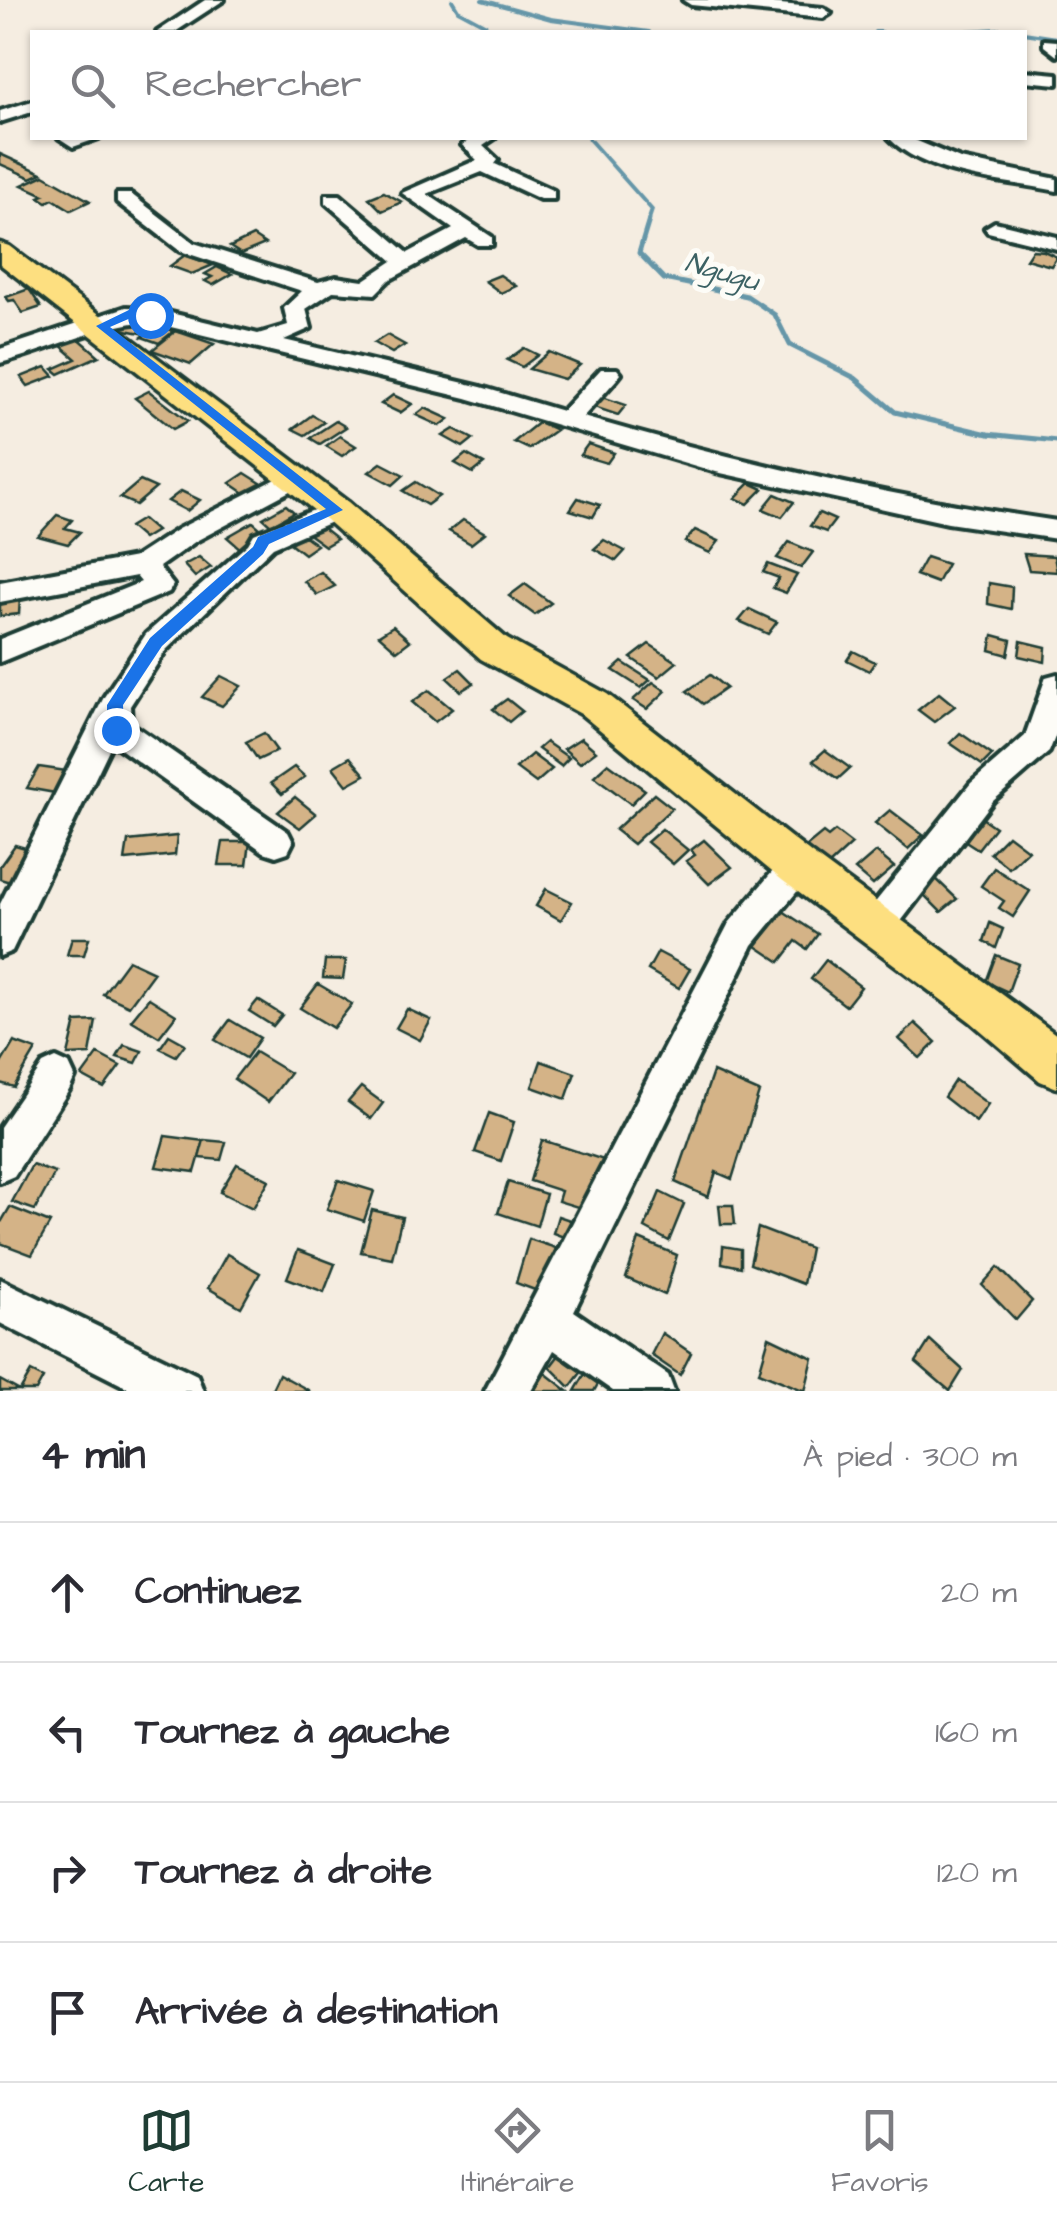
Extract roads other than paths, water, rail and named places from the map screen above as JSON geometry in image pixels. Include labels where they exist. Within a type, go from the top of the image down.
[{"type":"main road","points":[[0,251],[336,510],[494,649],[594,704],[796,867],[987,1007],[1057,1065]]},
{"type":"street","points":[[167,30],[216,0]]},
{"type":"street","points":[[691,0],[822,6]]},
{"type":"street","points":[[1027,76],[1057,79]]},
{"type":"street","points":[[0,117],[30,109]]},
{"type":"street","points":[[124,198],[187,248],[315,288],[346,282],[368,289],[406,262],[476,235],[412,193],[489,160],[471,146],[482,140]]},
{"type":"street","points":[[901,140],[916,150],[944,159],[1057,185]]},
{"type":"street","points":[[482,165],[548,195]]},
{"type":"street","points":[[334,199],[406,262]]},
{"type":"street","points":[[995,228],[1057,243]]},
{"type":"street","points":[[259,341],[300,328],[296,308],[315,288]]},
{"type":"street","points":[[0,356],[102,326],[131,313],[472,392],[716,464],[948,514],[1057,530]]},
{"type":"street","points":[[565,422],[610,374]]},
{"type":"street","points":[[0,592],[142,566],[187,536],[294,478]]},
{"type":"street","points":[[0,940],[115,705],[156,642],[258,550],[263,541],[336,510]]},
{"type":"street","points":[[0,651],[158,585],[142,566]]},
{"type":"street","points":[[877,926],[982,792],[1038,743],[1057,684]]},
{"type":"street","points":[[115,705],[116,730],[276,842]]},
{"type":"street","points":[[507,1391],[547,1320],[740,934],[796,867]]},
{"type":"street","points":[[7,1137],[56,1077]]},
{"type":"street","points":[[0,1300],[180,1391]]},
{"type":"street","points":[[547,1320],[652,1391]]},
{"type":"waterway","name":"Ngugu","points":[[452,0],[458,10],[486,25],[484,30]]},
{"type":"waterway","points":[[482,0],[551,19],[634,30]]},
{"type":"waterway","points":[[982,30],[1006,30]]},
{"type":"waterway","points":[[1027,33],[1057,38]]},
{"type":"waterway","name":"Ngugu","points":[[590,140],[652,210],[648,222]]},
{"type":"waterway","name":"Ngugu","points":[[649,220],[639,253],[664,279],[747,296],[775,315],[790,345],[855,378],[895,412],[988,434],[1057,441]]}]
